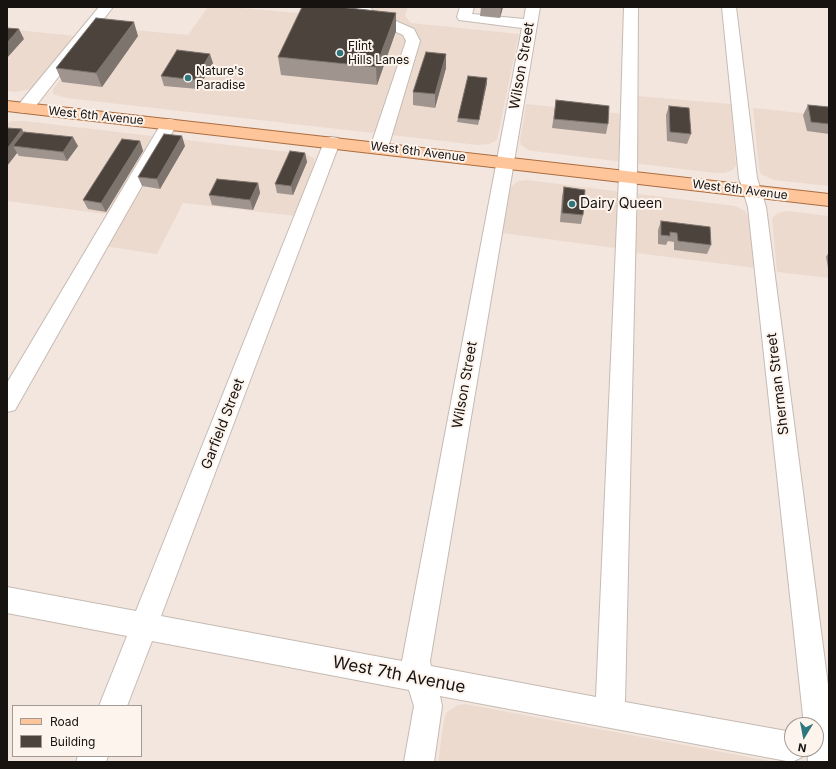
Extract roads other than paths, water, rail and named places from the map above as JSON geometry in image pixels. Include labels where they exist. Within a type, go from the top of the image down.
[{"type":"main road","name":"West 6th Avenue","points":[[7,106],[829,200]]},
{"type":"street","points":[[25,108],[106,7]]},
{"type":"street","points":[[363,7],[368,14],[409,32],[413,41],[379,148]]},
{"type":"street","points":[[467,7],[464,17],[531,16]]},
{"type":"street","points":[[610,713],[628,177],[631,7]]},
{"type":"street","name":"Sherman Street","points":[[729,7],[748,178],[757,207],[815,717]]},
{"type":"street","name":"Wilson Street","points":[[419,762],[428,706],[425,692],[418,678],[416,662],[531,16]]},
{"type":"street","points":[[7,402],[169,124]]},
{"type":"street","name":"Garfield Street","points":[[113,705],[332,142]]},
{"type":"street","name":"West 7th Avenue","points":[[7,600],[784,746]]},
{"type":"place","name":"Flint Hills Lanes","points":[[340,53]]},
{"type":"place","name":"Nature's Paradise","points":[[188,78]]},
{"type":"place","name":"Dairy Queen","points":[[572,204]]}]
